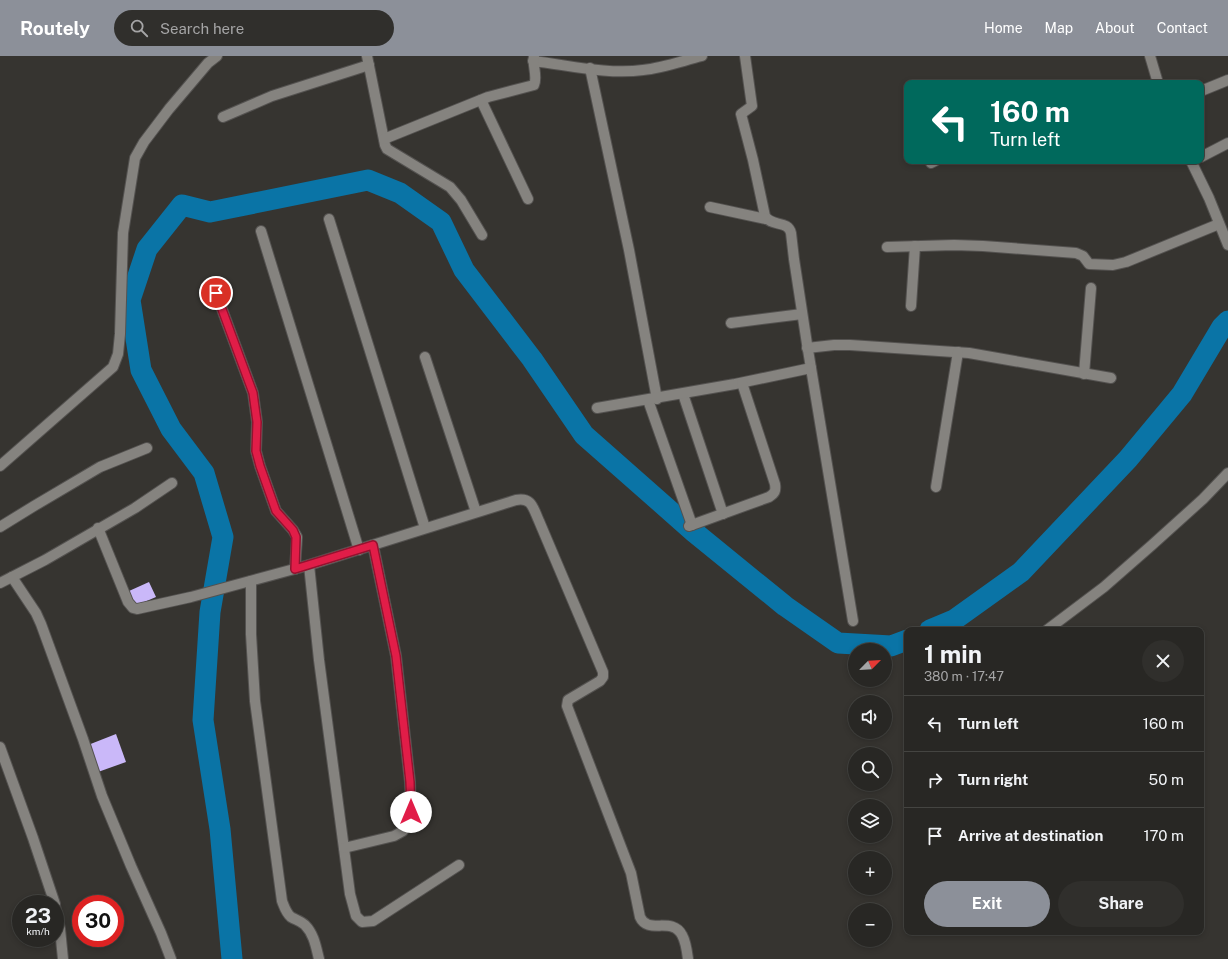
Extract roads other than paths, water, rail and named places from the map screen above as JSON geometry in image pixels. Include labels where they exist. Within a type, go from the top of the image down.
[{"type":"street","points":[[0,466],[112,367],[118,354],[123,233],[135,158],[144,142],[169,108],[208,63],[217,56]]},
{"type":"street","points":[[384,139],[481,100],[534,85],[536,80],[533,58],[590,68],[625,71],[642,70],[702,56]]},
{"type":"street","points":[[745,56],[752,106],[741,114],[766,219]]},
{"type":"street","points":[[1150,56],[1157,80]]},
{"type":"street","points":[[223,117],[272,96],[368,61],[384,139],[388,149],[392,153],[450,187],[461,200],[482,235]]},
{"type":"street","points":[[590,68],[629,250],[652,399],[691,525],[769,497],[774,494],[776,490],[742,383]]},
{"type":"street","points":[[1204,90],[1228,80]]},
{"type":"street","points":[[481,100],[528,199]]},
{"type":"street","points":[[1204,155],[1228,143]]},
{"type":"street","points":[[1193,164],[1228,244]]},
{"type":"street","points":[[710,207],[766,219],[786,226],[790,230],[802,314],[853,621]]},
{"type":"street","points":[[329,219],[425,528]]},
{"type":"street","points":[[887,247],[983,246],[1076,253],[1083,256],[1089,264],[1113,265],[1144,256],[1220,224]]},
{"type":"street","points":[[261,232],[359,550]]},
{"type":"street","points":[[911,306],[915,246]]},
{"type":"street","points":[[1084,374],[1091,288]]},
{"type":"street","points":[[216,293],[253,393],[257,422],[256,451],[260,466],[276,511],[293,530],[296,537],[295,569]]},
{"type":"street","points":[[731,322],[802,314]]},
{"type":"street","points":[[808,348],[850,345],[969,353],[1111,378]]},
{"type":"street","points":[[936,487],[958,352]]},
{"type":"street","points":[[425,357],[476,512]]},
{"type":"street","points":[[597,408],[683,394],[812,368]]},
{"type":"street","points":[[683,394],[723,514]]},
{"type":"street","points":[[0,527],[100,467],[147,448]]},
{"type":"street","points":[[1051,627],[1104,587],[1147,550],[1203,499],[1228,473]]},
{"type":"street","points":[[0,583],[45,560],[135,508],[172,483]]},
{"type":"street","points":[[98,528],[128,602],[132,608],[142,609],[295,569],[476,512],[522,499],[527,500],[531,504],[539,521],[604,672],[600,681],[568,700],[567,706],[622,848],[631,874],[642,921],[647,926],[670,926],[680,931],[685,942],[688,959]]},
{"type":"street","points":[[344,848],[394,836],[403,831],[411,812],[410,782],[396,656],[373,545]]},
{"type":"street","points":[[309,565],[319,660],[353,910],[362,922],[373,921],[459,865]]},
{"type":"street","points":[[12,577],[36,613],[41,624],[81,732],[102,796],[171,959]]},
{"type":"street","points":[[248,582],[256,701],[282,901],[291,917],[301,921],[313,935],[319,959]]},
{"type":"street","points":[[0,747],[2,763],[33,838],[52,895]]},
{"type":"street","points":[[62,947],[63,959]]},
{"type":"waterway","points":[[232,959],[220,829],[203,720],[210,612],[223,537],[204,473],[171,429],[141,370],[130,300],[147,249],[182,205],[210,212],[368,180],[400,193],[441,222],[464,270],[532,359],[584,435],[694,532],[785,606],[838,643],[891,646],[904,641]]},
{"type":"waterway","points":[[937,627],[954,620],[1021,572],[1128,459],[1182,394],[1222,327],[1228,321]]}]
